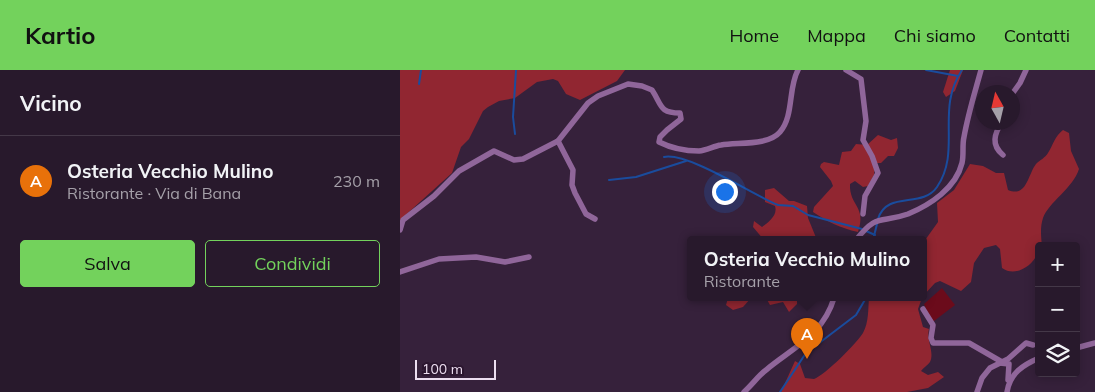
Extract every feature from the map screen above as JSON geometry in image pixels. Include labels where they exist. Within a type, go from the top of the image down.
[{"type":"street","points":[[400,230],[403,220],[434,196],[459,171],[494,151],[514,160],[523,159],[558,141],[592,99],[628,84],[635,84],[652,90],[658,103],[666,111],[673,114],[680,113],[682,116],[660,137],[660,142],[667,146],[700,151],[720,145],[767,140],[779,134],[785,125],[793,82],[798,70]]},
{"type":"street","points":[[846,70],[861,80],[866,120],[863,140],[872,156],[878,173],[865,196],[864,214]]},
{"type":"street","points":[[859,236],[868,225],[881,219],[907,214],[929,202],[951,186],[962,164],[963,139],[981,70]]},
{"type":"street","points":[[1019,85],[1026,70]]},
{"type":"street","points":[[998,130],[994,139],[996,146],[1003,155]]},
{"type":"street","points":[[558,141],[573,170],[572,185],[575,193],[586,214],[595,219]]},
{"type":"street","points":[[400,272],[439,259],[476,257],[505,262],[529,257]]},
{"type":"street","points":[[744,392],[766,370],[784,358],[822,325],[828,316],[833,301]]},
{"type":"street","points":[[924,309],[933,325],[931,338],[933,343],[969,343],[1001,362],[1009,364],[1007,392]]},
{"type":"street","points":[[1080,347],[1095,342]]},
{"type":"street","points":[[977,392],[986,372],[1026,343],[1032,345]]},
{"type":"street","points":[[1008,383],[1015,372],[1035,360]]},
{"type":"shaded area","points":[[400,70],[625,70],[617,81],[580,100],[566,94],[558,81],[553,79],[537,82],[515,98],[499,101],[488,107],[483,111],[469,139],[461,147],[452,173],[400,220]]},
{"type":"shaded area","points":[[950,70],[963,70],[955,91],[946,97],[943,92]]},
{"type":"shaded area","points":[[1063,130],[1069,133],[1071,151],[1079,169],[1072,182],[1046,212],[1041,228],[1042,242],[1035,242],[1035,258],[1031,263],[1020,270],[1008,271],[1002,268],[1000,249],[996,245],[984,248],[974,263],[971,282],[961,291],[940,281],[935,283],[927,292],[927,237],[938,222],[937,203],[954,190],[970,164],[983,166],[996,173],[1004,173],[1008,190],[1019,191],[1026,184],[1036,164],[1047,155],[1056,138]]},
{"type":"shaded area","points":[[878,135],[891,140],[897,138],[898,148],[894,156],[888,156],[881,163],[875,163],[874,175],[868,186],[863,187],[855,181],[850,184],[850,191],[860,217],[858,232],[845,229],[813,212],[814,207],[833,186],[820,167],[821,164],[824,162],[839,165],[842,152],[851,151],[856,144],[867,145]]},
{"type":"shaded area","points":[[774,188],[789,201],[807,206],[808,218],[815,236],[761,236],[753,227],[754,221],[762,227],[770,221],[776,209],[775,206],[765,202],[765,190]]},
{"type":"shaded area","points":[[942,288],[955,305],[934,321],[931,321],[924,304]]},
{"type":"shaded area","points":[[727,301],[748,301],[743,307],[733,310],[726,305]]},
{"type":"shaded area","points":[[768,301],[797,301],[797,304],[789,312],[783,302],[770,305]]},
{"type":"shaded area","points":[[869,301],[921,301],[918,309],[923,327],[929,329],[932,355],[930,362],[921,371],[928,375],[938,372],[944,377],[928,388],[907,392],[781,392],[795,361],[800,364],[805,378],[814,379],[832,366],[863,333],[868,315]]},
{"type":"waterway","points":[[419,84],[421,70]]},
{"type":"waterway","points":[[515,134],[513,117],[516,70]]},
{"type":"waterway","points":[[926,70],[958,76]]},
{"type":"waterway","points":[[878,219],[883,210],[889,205],[923,197],[931,194],[937,187],[948,159],[950,100],[954,85],[962,70]]},
{"type":"waterway","points":[[664,157],[675,157],[704,167],[778,205],[793,206],[808,215],[862,229]]},
{"type":"waterway","points":[[609,180],[636,177],[686,161]]},
{"type":"waterway","points":[[874,236],[877,224]]},
{"type":"waterway","points":[[866,231],[875,235]]},
{"type":"waterway","points":[[780,392],[806,353],[856,315],[864,301]]},
{"type":"place","name":"Osteria Vecchio Mulino","points":[[807,359]]}]
